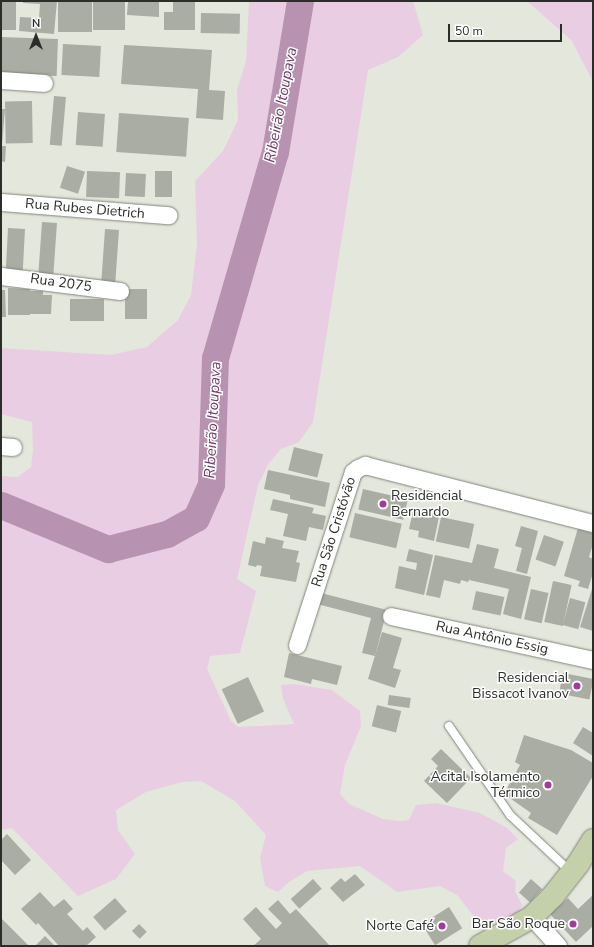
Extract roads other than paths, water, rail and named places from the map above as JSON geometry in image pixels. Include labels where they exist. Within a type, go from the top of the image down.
[{"type":"main road","points":[[480,946],[532,917],[553,896],[572,873],[593,840]]},
{"type":"street","points":[[1,80],[44,83]]},
{"type":"street","name":"Rua Rubes Dietrich","points":[[1,202],[168,215]]},
{"type":"street","name":"Rua 2075","points":[[1,276],[120,291]]},
{"type":"street","name":"Rua São Cristóvão","points":[[297,645],[354,472],[358,468],[366,465],[593,523]]},
{"type":"street","name":"Rua Antônio Essig","points":[[391,616],[593,660]]},
{"type":"street","points":[[532,917],[558,946]]},
{"type":"lane","points":[[449,726],[510,815],[572,873]]},
{"type":"waterway","name":"Ribeirão Itoupava","points":[[1,505],[108,549],[167,534],[196,518],[211,484],[215,358],[275,152],[300,1]]},
{"type":"place","name":"Residencial Bernardo","points":[[383,504]]},
{"type":"place","name":"Residencial Bissacot Ivanov","points":[[577,686]]},
{"type":"place","name":"Acital Isolamento Térmico","points":[[548,785]]},
{"type":"place","name":"Bar São Roque","points":[[573,924]]},
{"type":"place","name":"Norte Café","points":[[442,926]]}]
